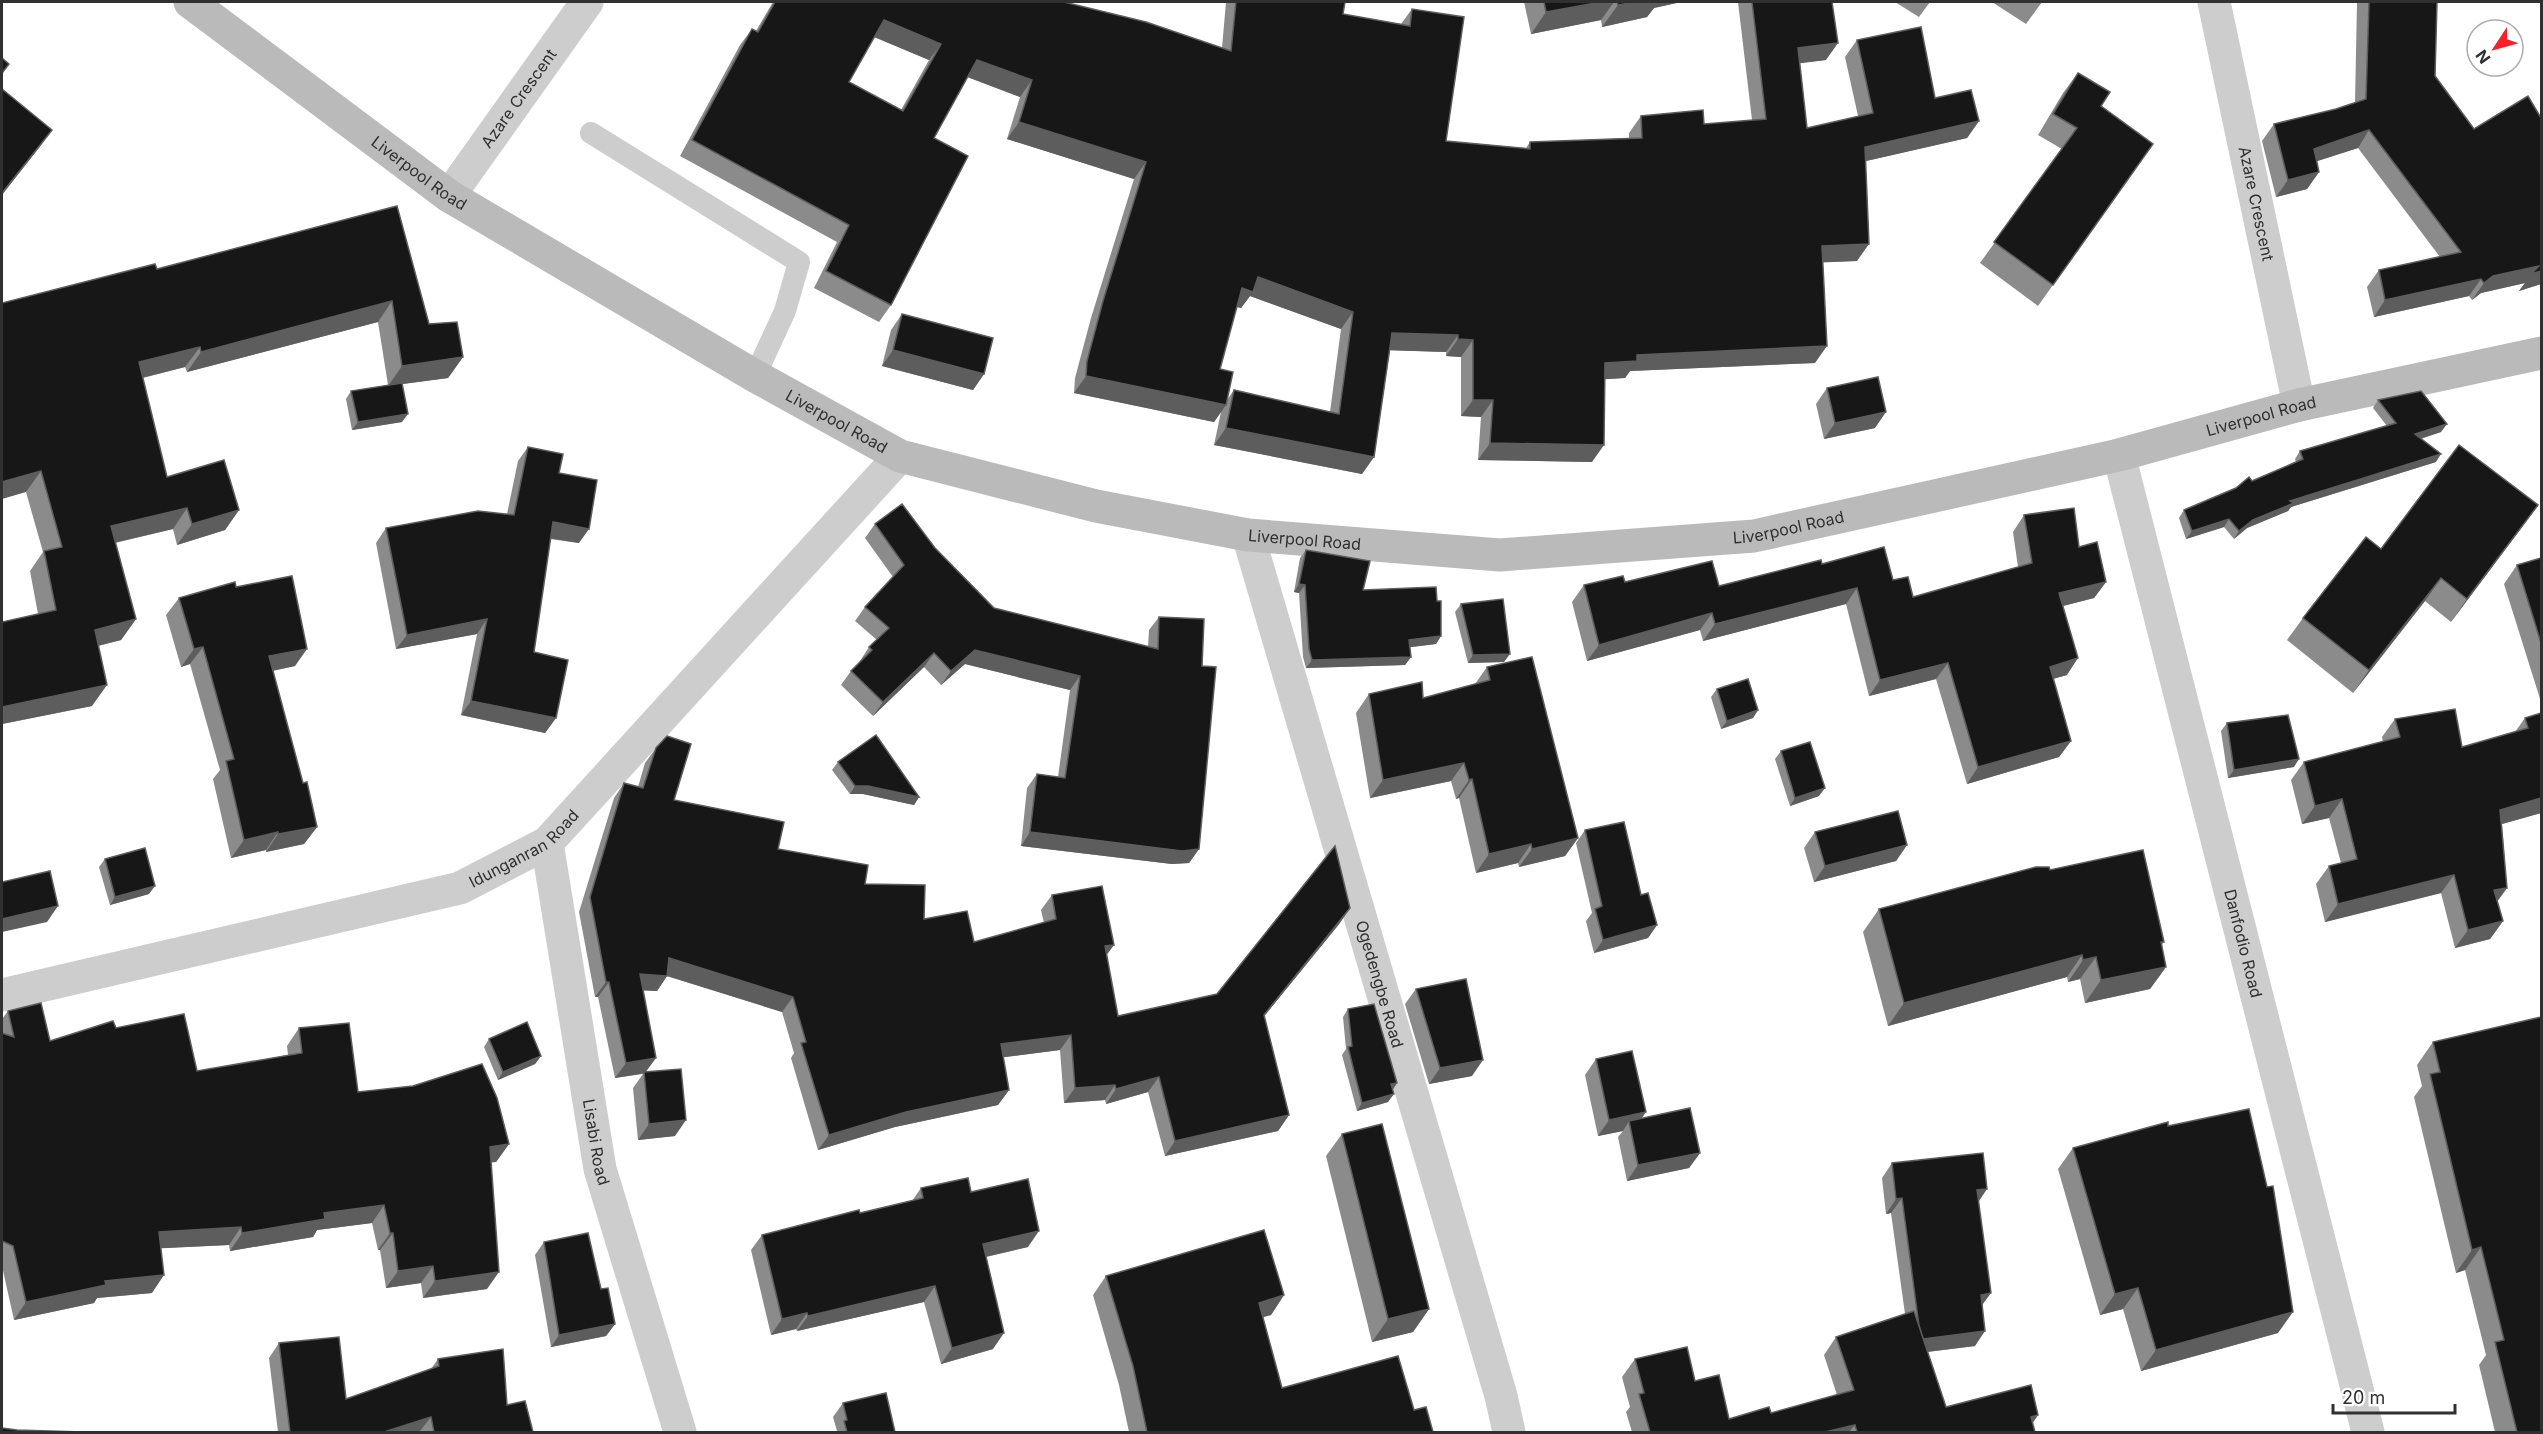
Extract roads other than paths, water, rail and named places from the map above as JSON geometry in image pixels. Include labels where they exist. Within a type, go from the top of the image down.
[{"type":"main road","name":"Liverpool Road","points":[[190,2],[449,196],[755,376],[900,456],[1095,506],[1248,535],[1500,555],[1754,536],[2119,455],[2299,405],[2541,353]]},
{"type":"street","name":"Azare Crescent","points":[[449,196],[587,2]]},
{"type":"street","name":"Azare Crescent","points":[[2214,2],[2299,405]]},
{"type":"street","name":"Danfodio Road","points":[[2119,455],[2368,1432]]},
{"type":"street","name":"Idunganran Road","points":[[2,995],[460,888],[547,843],[900,456]]},
{"type":"street","name":"Ogedengbe Road","points":[[1248,535],[1501,1396],[1509,1432]]},
{"type":"street","name":"Lisabi Road","points":[[547,843],[600,1168],[680,1432]]},
{"type":"lane","points":[[591,133],[799,262],[785,311],[755,376]]}]
